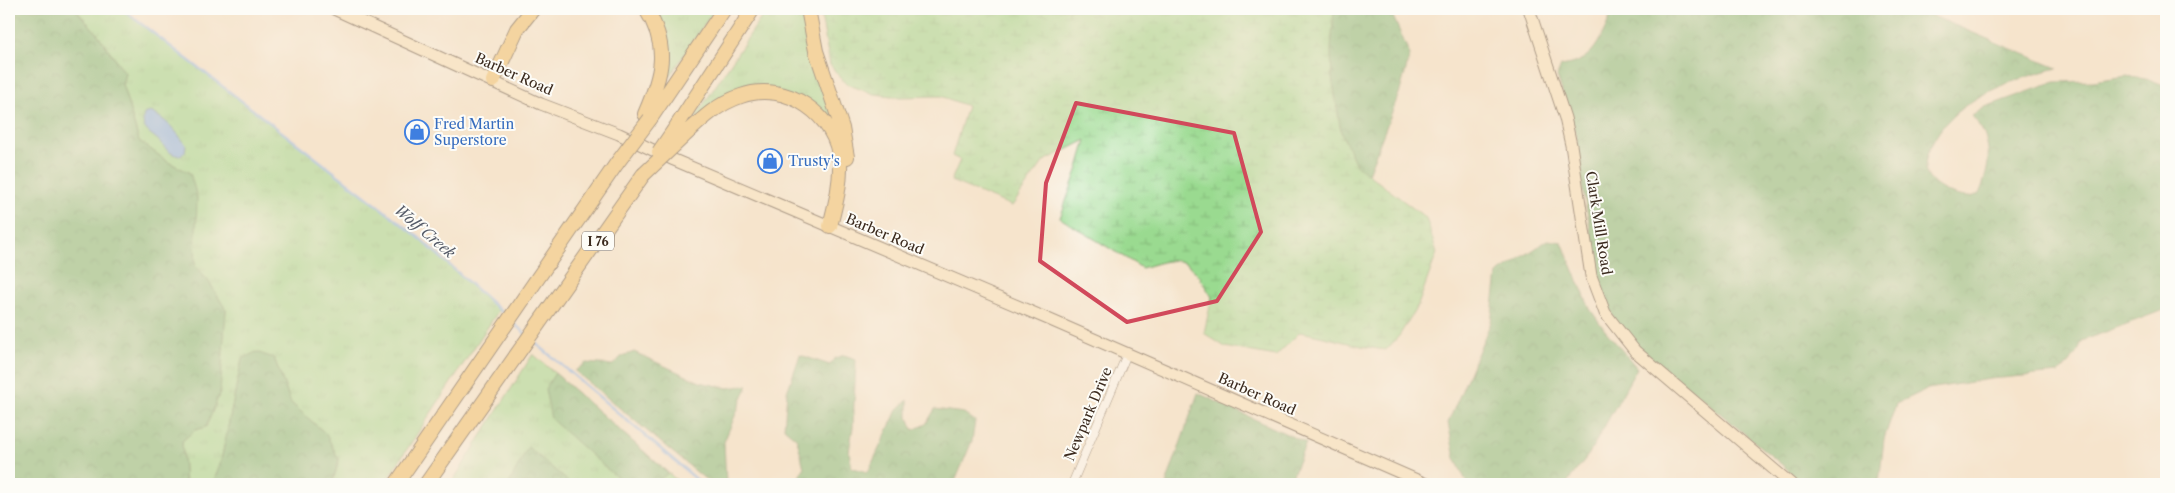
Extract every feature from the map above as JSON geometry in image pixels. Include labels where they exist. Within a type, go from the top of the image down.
[{"type":"highway","points":[[489,79],[507,34],[524,9]]},
{"type":"highway","points":[[489,79],[517,29],[533,9]]},
{"type":"highway","points":[[646,9],[656,28],[662,52],[656,89],[647,118]]},
{"type":"highway","points":[[647,118],[724,9]]},
{"type":"highway","points":[[678,134],[753,9]]},
{"type":"highway","points":[[808,9],[816,50],[842,128],[846,150],[847,171],[834,228]]},
{"type":"highway","points":[[678,134],[712,109],[748,94],[768,92],[779,94],[804,104],[822,120],[838,148],[840,175],[834,228]]},
{"type":"highway","name":"I 76","points":[[396,484],[647,118]]},
{"type":"highway","name":"I 76","points":[[426,484],[643,175],[678,134]]},
{"type":"main road","name":"Barber Road","points":[[334,9],[541,104],[618,134],[1426,484]]},
{"type":"main road","name":"Clark Mill Road","points":[[1529,9],[1565,118],[1571,145],[1591,276],[1605,313],[1635,351],[1791,484]]},
{"type":"street","name":"Newpark Drive","points":[[1072,484],[1127,354]]},
{"type":"highlighted area","points":[[1076,103],[1234,133],[1261,232],[1217,301],[1127,322],[1040,261],[1046,183]]},
{"type":"green space","points":[[9,9],[75,9],[96,32],[125,73],[122,84],[139,141],[168,162],[190,173],[197,197],[195,266],[209,282],[226,310],[220,393],[206,427],[195,430],[182,441],[185,484],[9,484]]},
{"type":"green space","points":[[74,9],[122,9],[416,235],[499,310],[384,484],[332,484],[339,460],[326,434],[291,403],[274,358],[242,359],[221,461],[213,484],[185,484],[182,441],[195,430],[206,427],[213,409],[221,366],[226,310],[209,282],[195,266],[190,173],[168,162],[139,141],[122,84],[125,73],[96,32]]},
{"type":"green space","points":[[652,9],[715,9],[670,76],[667,76],[668,49],[665,33]]},
{"type":"green space","points":[[767,9],[804,9],[842,139],[821,115],[760,89],[693,120]]},
{"type":"green space","points":[[820,9],[1334,9],[1331,50],[1332,77],[1341,132],[1356,165],[1426,218],[1437,253],[1418,305],[1399,336],[1386,350],[1364,347],[1300,332],[1276,356],[1225,347],[1204,333],[1212,297],[1198,275],[1185,263],[1168,261],[1142,268],[1060,218],[1086,140],[1044,161],[1012,206],[951,181],[960,160],[952,156],[967,106],[941,96],[900,97],[874,94],[846,84],[830,65]]},
{"type":"green space","points":[[1334,9],[1391,9],[1410,55],[1400,91],[1368,174],[1356,165],[1341,132],[1332,77],[1331,50]]},
{"type":"green space","points":[[1614,9],[1916,9],[2057,68],[2011,82],[1982,95],[1956,113],[1941,129],[1927,154],[1926,173],[1938,187],[1962,197],[1979,194],[1986,173],[1988,163],[1987,144],[1984,134],[1972,116],[1985,107],[2055,82],[2092,81],[2127,76],[2151,80],[2166,86],[2166,309],[2082,341],[2077,354],[2059,373],[1990,379],[1928,389],[1896,404],[1884,439],[1879,484],[1801,484],[1787,469],[1634,345],[1615,321],[1596,281],[1589,221],[1578,167],[1576,133],[1557,76],[1561,66],[1582,59],[1596,46]]},
{"type":"green space","points":[[1548,240],[1562,242],[1590,309],[1604,329],[1637,368],[1589,454],[1566,484],[1469,484],[1455,458],[1448,423],[1491,322],[1497,274]]},
{"type":"green space","points":[[256,352],[274,358],[291,403],[326,434],[339,460],[332,484],[213,484],[221,461],[242,359]]},
{"type":"green space","points":[[634,352],[700,382],[728,388],[748,385],[724,442],[726,483],[711,484],[575,371],[586,363],[613,365],[621,357]]},
{"type":"green space","points":[[533,354],[681,484],[451,484]]},
{"type":"green space","points":[[800,355],[830,365],[834,359],[844,355],[856,359],[853,427],[849,452],[852,468],[868,472],[897,410],[908,400],[908,417],[913,430],[926,424],[935,409],[964,413],[975,421],[972,441],[954,484],[795,484],[804,468],[797,439],[784,428],[787,392]]},
{"type":"green space","points":[[555,373],[668,473],[657,482],[658,484],[627,484],[608,470],[551,419],[545,389]]},
{"type":"green space","points":[[1198,393],[1306,443],[1289,484],[1166,484]]},
{"type":"green space","points":[[528,447],[571,484],[509,484]]},
{"type":"water","points":[[151,112],[171,126],[186,145],[185,152],[180,156],[165,148],[144,127],[144,114]]},
{"type":"waterway","name":"Wolf Creek","points":[[122,9],[416,235],[506,316]]},
{"type":"waterway","name":"Wolf Creek","points":[[513,323],[526,334]]},
{"type":"waterway","name":"Wolf Creek","points":[[532,340],[702,484]]},
{"type":"place","name":"Fred Martin Superstore","points":[[417,132]]},
{"type":"place","name":"Trusty's","points":[[770,161]]}]
